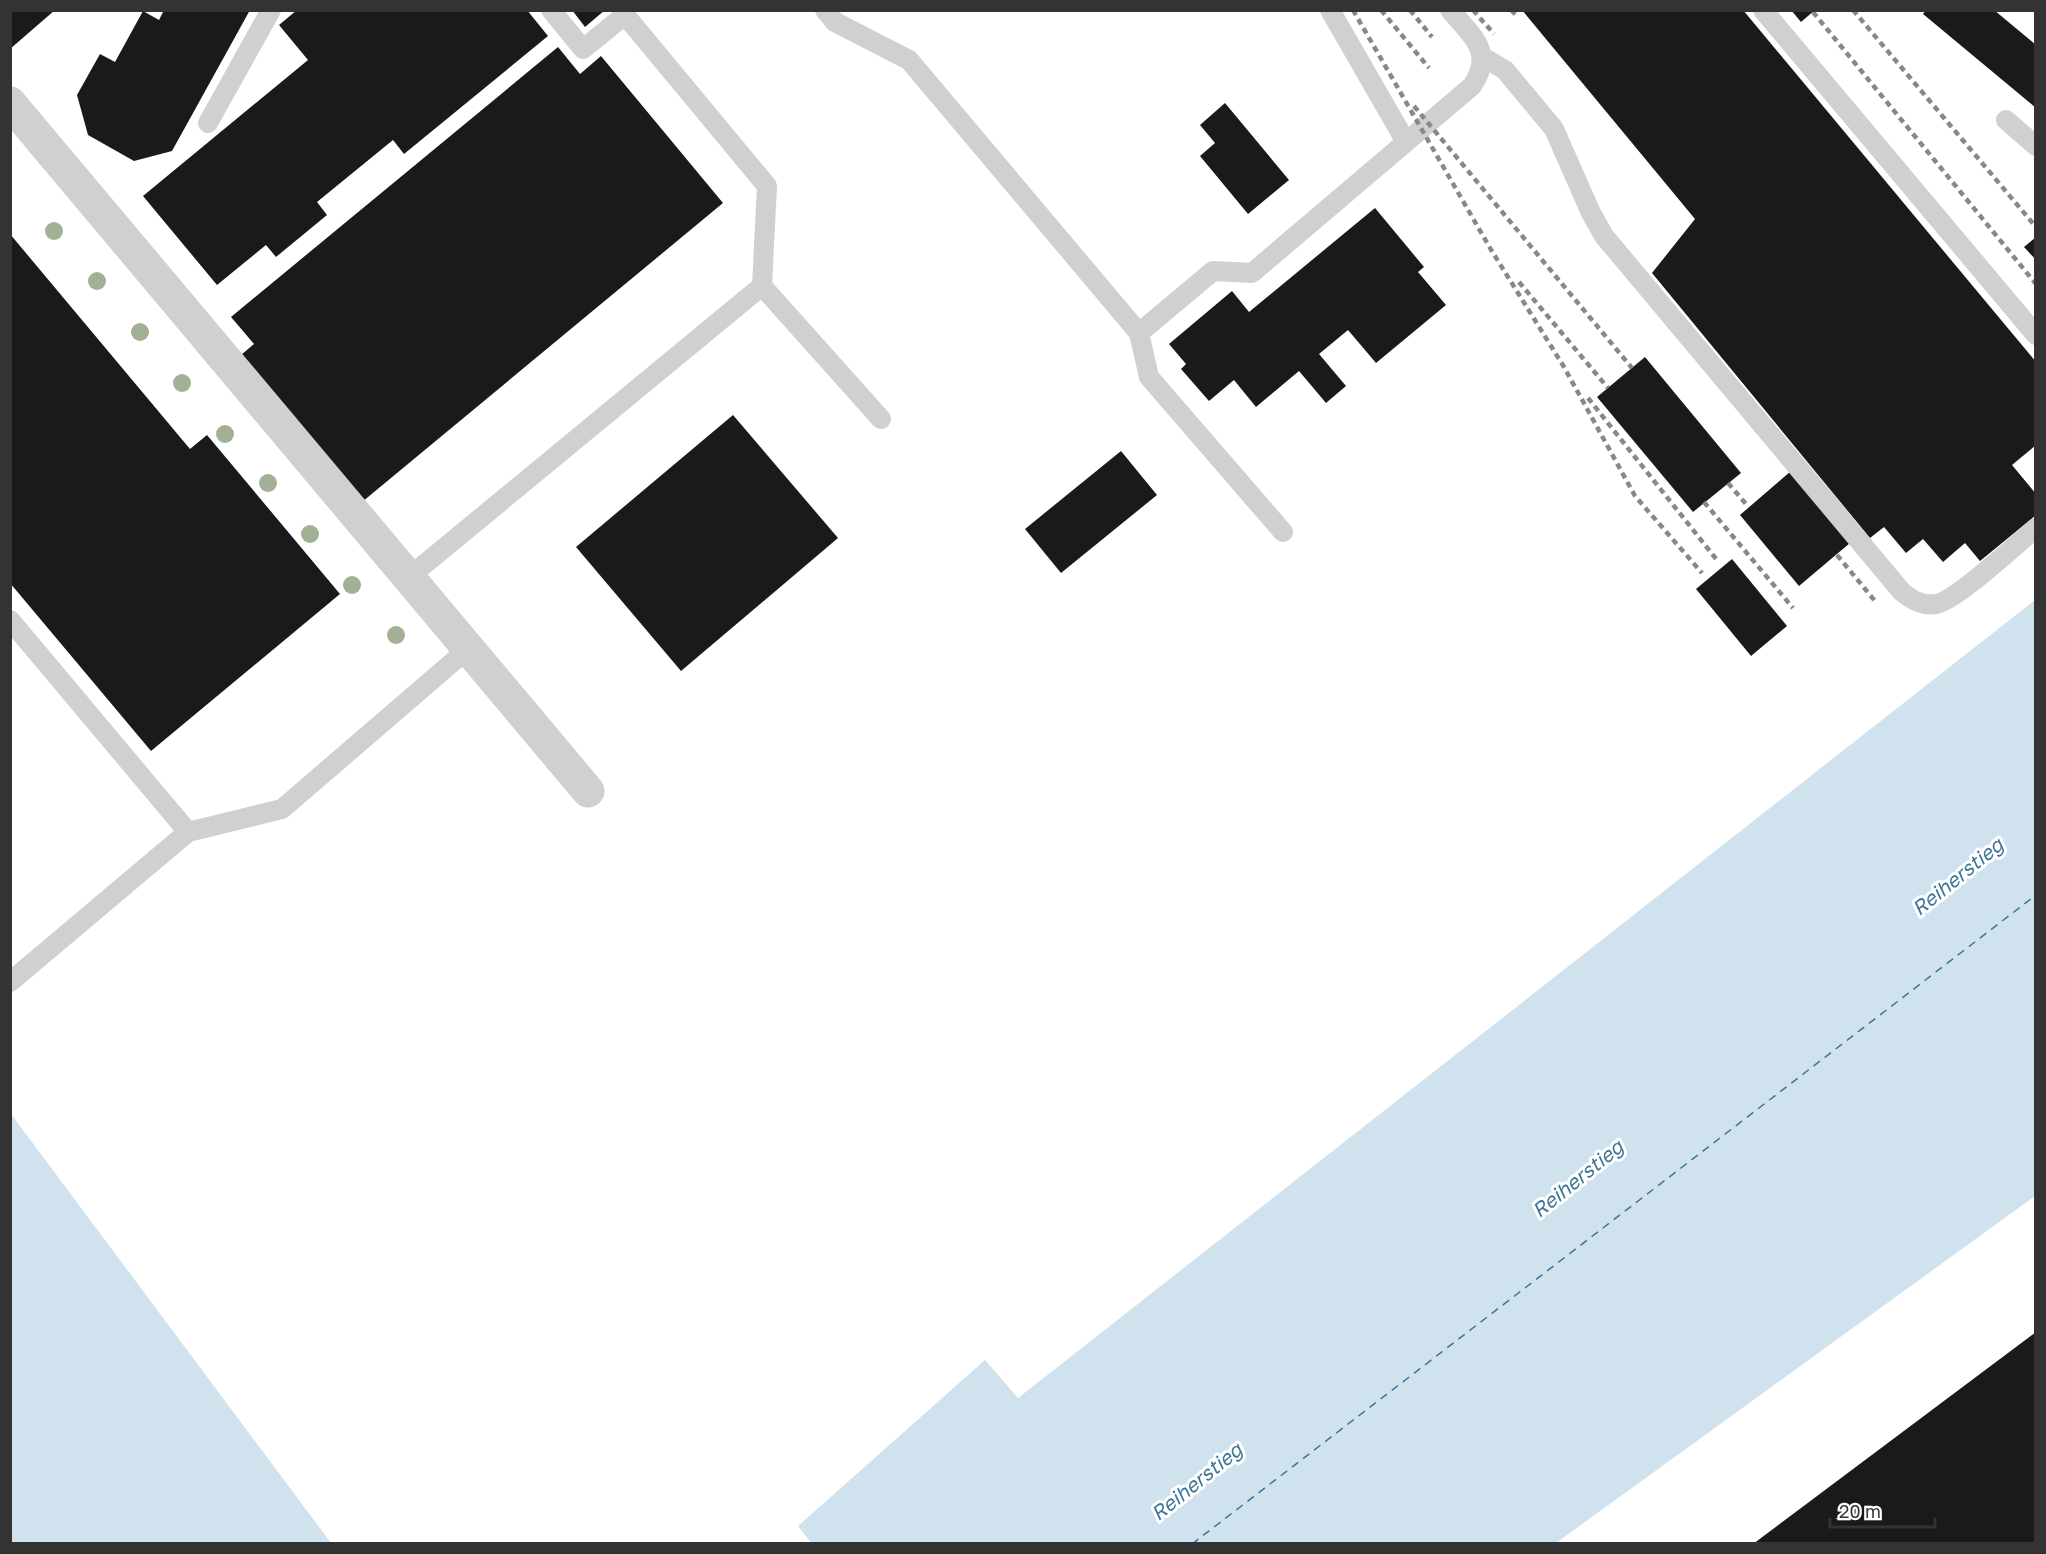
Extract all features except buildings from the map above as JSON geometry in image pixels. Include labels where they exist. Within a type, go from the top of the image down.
[{"type":"street","points":[[10,103],[588,790]]},
{"type":"lane","points":[[208,123],[271,10]]},
{"type":"lane","points":[[551,10],[583,48],[625,15],[767,186],[762,286],[880,419]]},
{"type":"lane","points":[[825,10],[835,22],[909,60],[1139,333],[1149,377],[1282,532]]},
{"type":"lane","points":[[1330,10],[1406,142]]},
{"type":"lane","points":[[1139,333],[1213,271],[1252,273],[1472,86],[1482,72],[1483,57],[1476,41],[1450,10]]},
{"type":"lane","points":[[1763,10],[2036,334]]},
{"type":"lane","points":[[1483,57],[1505,70],[1554,129],[1591,213],[1604,236],[1902,592],[1914,602],[1927,605],[1948,600],[2036,528]]},
{"type":"lane","points":[[2006,120],[2036,146]]},
{"type":"lane","points":[[409,577],[762,286]]},
{"type":"lane","points":[[10,620],[188,832]]},
{"type":"lane","points":[[10,982],[188,832],[282,809],[469,648]]},
{"type":"water","name":"Reiherstieg","points":[[2035,600],[2035,1196],[1556,1543],[812,1544],[798,1526],[985,1360],[1018,1398]]},
{"type":"water","points":[[11,1114],[331,1543],[11,1543]]},
{"type":"ferry route","points":[[1192,1544],[2036,895]]},
{"type":"railway","points":[[1353,10],[1490,248],[1564,367],[1635,496],[1702,573]]},
{"type":"railway","points":[[1381,10],[1429,68]]},
{"type":"railway","points":[[1410,10],[1432,37]]},
{"type":"railway","points":[[1473,10],[1494,34]]},
{"type":"railway","points":[[1511,10],[1516,15]]},
{"type":"railway","points":[[1853,10],[2036,227]]},
{"type":"railway","points":[[1813,12],[2036,284]]},
{"type":"railway","points":[[1414,106],[1632,368]]},
{"type":"railway","points":[[1519,282],[1608,388]]},
{"type":"railway","points":[[1588,398],[1717,560]]},
{"type":"railway","points":[[1728,483],[1746,504]]},
{"type":"railway","points":[[1704,502],[1793,608]]},
{"type":"railway","points":[[1837,555],[1875,601]]}]
